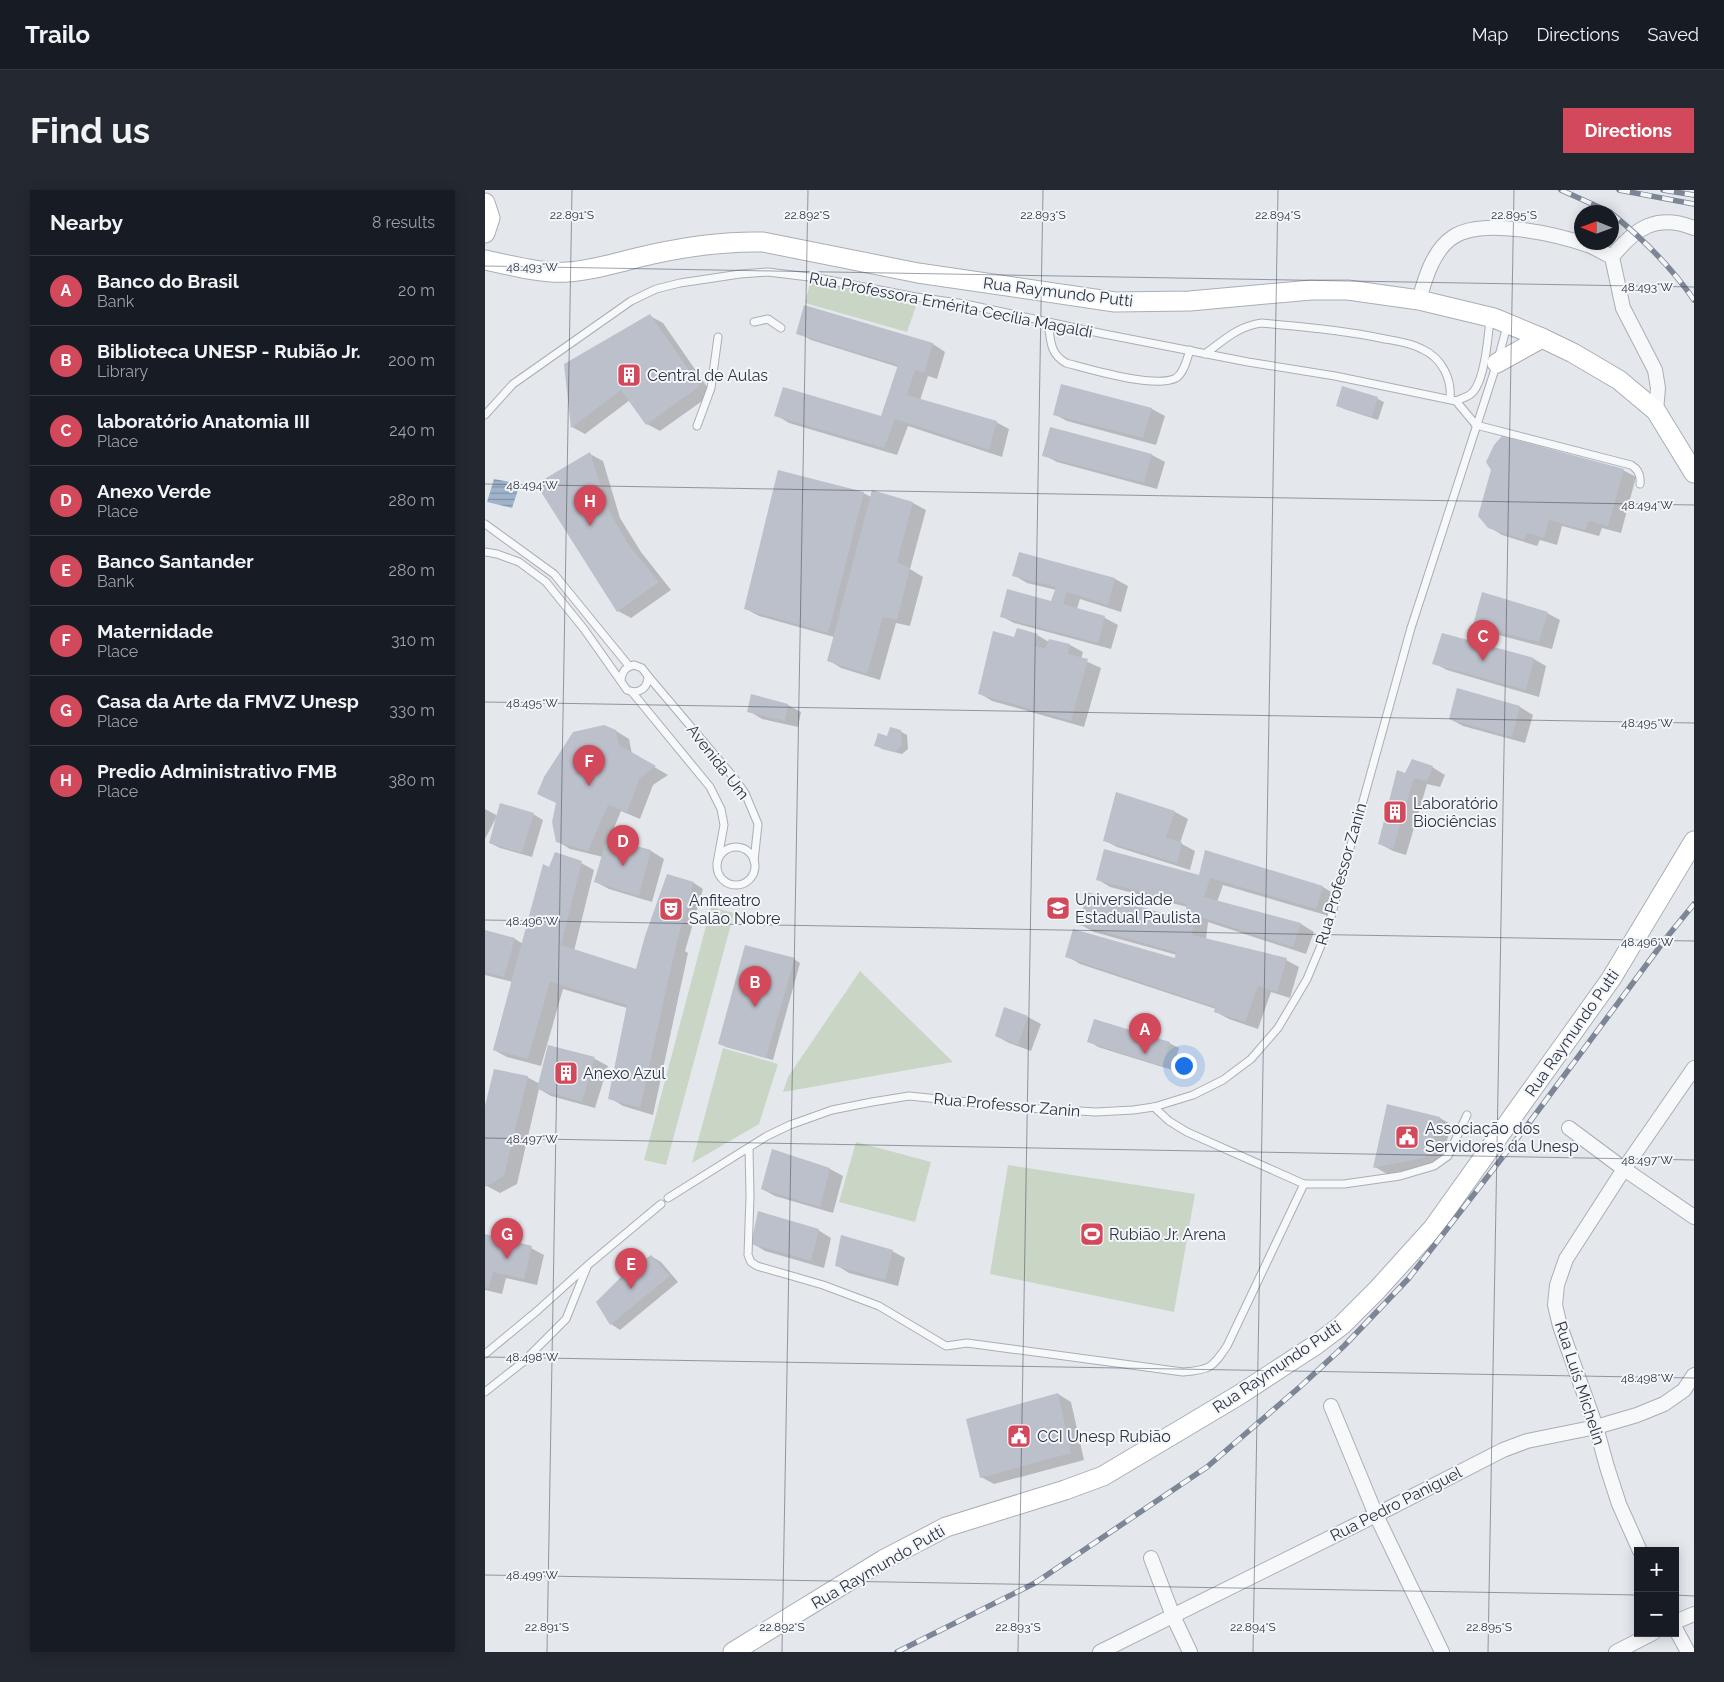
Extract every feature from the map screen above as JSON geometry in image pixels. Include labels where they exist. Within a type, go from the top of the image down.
[{"type":"street","points":[[485,203],[490,218],[485,233]]},
{"type":"street","points":[[1656,411],[1658,388],[1655,370],[1623,308],[1612,257],[1625,240],[1635,232],[1661,221],[1672,221],[1694,228]]},
{"type":"street","points":[[1419,300],[1436,254],[1452,237],[1469,230],[1495,228],[1540,232],[1589,245],[1612,257]]},
{"type":"street","name":"Rua Raymundo Putti","points":[[485,260],[547,271],[566,272],[590,269],[698,245],[755,242],[918,273],[1115,302],[1190,301],[1311,290],[1348,290],[1419,300],[1499,320],[1573,353],[1619,380],[1656,411],[1694,473]]},
{"type":"street","points":[[1497,363],[1542,338]]},
{"type":"street","name":"Rua Raymundo Putti","points":[[733,1652],[883,1560],[945,1527],[1065,1490],[1103,1476],[1239,1395],[1317,1344],[1341,1325],[1377,1290],[1433,1228],[1611,979],[1694,841]]},
{"type":"street","name":"Rua Luís Michelin","points":[[1638,1547],[1619,1504],[1596,1427],[1559,1326],[1555,1306],[1557,1285],[1566,1258],[1624,1169],[1694,1068]]},
{"type":"street","points":[[1569,1128],[1624,1169],[1694,1216]]},
{"type":"street","name":"Rua Pedro Paniguel","points":[[1099,1652],[1503,1450],[1527,1441],[1596,1427],[1637,1415],[1664,1404],[1684,1390],[1694,1375]]},
{"type":"street","points":[[1331,1406],[1376,1515],[1442,1652]]},
{"type":"street","points":[[1151,1558],[1189,1652]]},
{"type":"street","points":[[1679,1620],[1694,1614]]},
{"type":"street","points":[[1679,1635],[1688,1652]]},
{"type":"street","points":[[1616,1652],[1645,1637]]},
{"type":"lane","name":"Rua Professora Emérita Cecília Magaldi","points":[[485,415],[513,384],[631,301],[656,289],[680,283],[740,274],[779,273],[965,304],[1205,354],[1335,376],[1453,400]]},
{"type":"lane","points":[[754,322],[768,319],[781,328]]},
{"type":"lane","name":"Rua Professor Zanin","points":[[668,1198],[767,1136],[808,1118],[856,1105],[909,1096],[1096,1112],[1133,1110],[1154,1107],[1193,1095],[1223,1080],[1251,1059],[1278,1028],[1307,979],[1327,931],[1411,628],[1497,363],[1499,320]]},
{"type":"lane","points":[[1453,400],[1467,397],[1474,391],[1487,349],[1499,320]]},
{"type":"lane","points":[[1048,322],[1052,348],[1056,358],[1066,363],[1135,380],[1167,380],[1176,378],[1181,372],[1190,350]]},
{"type":"lane","points":[[1205,354],[1248,325],[1262,323],[1352,332],[1409,344],[1432,354],[1441,364],[1448,376],[1453,400],[1476,425],[1631,465],[1639,473],[1640,484]]},
{"type":"lane","points":[[697,426],[711,388],[718,336]]},
{"type":"lane","points":[[485,524],[554,574],[629,666]]},
{"type":"lane","points":[[485,552],[519,562],[546,582],[621,680],[623,686],[632,692],[642,690],[646,686],[648,676],[643,668],[638,665],[629,666],[622,674],[621,680]]},
{"type":"lane","name":"Avenida Um","points":[[648,676],[745,793],[758,824],[754,861]]},
{"type":"lane","name":"Avenida Um","points":[[632,692],[710,787],[721,809],[724,825],[717,863]]},
{"type":"lane","points":[[735,847],[747,850],[754,861],[755,867],[750,878],[739,884],[727,882],[722,878],[717,863],[723,852],[735,847]]},
{"type":"lane","points":[[1154,1107],[1169,1121],[1187,1132],[1305,1184],[1343,1184],[1400,1176],[1434,1166],[1448,1156],[1467,1116]]},
{"type":"lane","points":[[749,1148],[748,1255],[751,1262],[757,1266],[824,1285],[879,1306],[946,1346],[956,1343],[967,1343],[1183,1372],[1203,1371],[1214,1364],[1227,1346],[1305,1184]]},
{"type":"lane","points":[[485,1354],[661,1204]]},
{"type":"lane","points":[[485,1392],[523,1362],[566,1319],[588,1265]]},
{"type":"green space","points":[[811,280],[916,306],[907,332],[805,303]]},
{"type":"green space","points":[[711,907],[734,913],[666,1165],[644,1160]]},
{"type":"green space","points":[[860,971],[953,1062],[783,1092],[788,1077]]},
{"type":"green space","points":[[723,1048],[778,1064],[759,1124],[692,1163]]},
{"type":"green space","points":[[856,1142],[931,1162],[915,1222],[839,1202]]},
{"type":"green space","name":"Rubião Jr. Arena","points":[[1008,1165],[1195,1194],[1174,1312],[990,1274]]},
{"type":"water","points":[[494,479],[520,484],[512,508],[487,502]]},
{"type":"building","points":[[804,305],[933,343],[924,373],[915,370],[907,395],[997,421],[989,450],[895,419],[884,448],[774,416],[783,387],[881,416],[898,365],[796,334]]},
{"type":"building","name":"Central de Aulas","points":[[650,314],[700,386],[646,425],[621,390],[571,428],[564,364]]},
{"type":"building","points":[[1061,384],[1152,408],[1143,438],[1053,415]]},
{"type":"building","points":[[1342,386],[1378,397],[1372,417],[1336,406]]},
{"type":"building","points":[[1050,427],[1152,454],[1144,483],[1042,456]]},
{"type":"building","points":[[1502,436],[1624,469],[1608,526],[1589,521],[1585,530],[1549,520],[1544,538],[1527,533],[1524,540],[1488,528],[1478,516],[1491,470],[1486,462],[1494,445]]},
{"type":"building","points":[[590,452],[608,509],[628,544],[659,582],[617,612],[536,484]]},
{"type":"building","points":[[778,470],[864,492],[828,633],[744,609]]},
{"type":"building","points":[[872,490],[913,502],[897,562],[910,568],[897,620],[883,617],[867,674],[827,661]]},
{"type":"building","points":[[1019,552],[1115,578],[1108,605],[1067,592],[1063,604],[1105,616],[1098,643],[1000,617],[1007,589],[1051,601],[1056,587],[1012,576]]},
{"type":"building","points":[[1482,592],[1548,612],[1539,642],[1473,625]]},
{"type":"building","points":[[1017,628],[1038,634],[1034,645],[1045,649],[1049,639],[1070,644],[1068,654],[1088,659],[1071,721],[978,694],[993,631],[1014,637]]},
{"type":"building","points":[[1442,633],[1534,658],[1526,690],[1432,664]]},
{"type":"building","points":[[1457,688],[1520,706],[1512,737],[1449,719]]},
{"type":"building","points":[[751,694],[788,704],[785,721],[747,712]]},
{"type":"building","points":[[604,725],[616,730],[619,745],[656,766],[640,778],[627,812],[608,805],[588,851],[556,842],[552,822],[556,803],[537,794],[544,777],[573,732]]},
{"type":"building","points":[[890,727],[901,730],[902,745],[896,752],[874,746],[878,733],[887,736]]},
{"type":"building","name":"Laboratório Biociências","points":[[1412,759],[1433,766],[1427,781],[1414,778],[1393,849],[1378,844],[1397,770],[1405,773]]},
{"type":"building","points":[[1116,792],[1175,811],[1166,838],[1182,842],[1177,863],[1103,841]]},
{"type":"building","points":[[500,803],[534,813],[522,853],[489,843]]},
{"type":"building","points":[[607,838],[651,850],[639,896],[594,882]]},
{"type":"building","points":[[1104,849],[1199,875],[1205,850],[1323,886],[1316,909],[1210,878],[1204,897],[1301,923],[1293,947],[1195,915],[1192,935],[1287,958],[1277,992],[1258,986],[1245,1022],[1214,1012],[1215,1007],[1065,957],[1073,929],[1175,958],[1176,952],[1079,925],[1087,892],[1184,919],[1187,904],[1096,880]]},
{"type":"building","points":[[555,852],[582,861],[561,945],[636,969],[645,936],[667,874],[694,882],[676,945],[640,1108],[608,1099],[627,1005],[550,982],[528,1059],[493,1050],[543,864],[549,867]]},
{"type":"building","points":[[485,930],[515,938],[504,977],[485,972]]},
{"type":"building","points":[[745,945],[795,958],[766,1058],[718,1044]]},
{"type":"building","points":[[1004,1007],[1028,1016],[1018,1045],[995,1036]]},
{"type":"building","points":[[1094,1019],[1170,1042],[1162,1066],[1087,1042]]},
{"type":"building","name":"Anexo Azul","points":[[548,1045],[595,1057],[582,1102],[537,1089]]},
{"type":"building","points":[[494,1069],[528,1076],[504,1176],[485,1187],[485,1106]]},
{"type":"building","name":"Associação dos Servidores da Unesp","points":[[1387,1104],[1440,1117],[1426,1157],[1373,1168]]},
{"type":"building","points":[[772,1149],[830,1168],[820,1207],[761,1189]]},
{"type":"building","points":[[758,1211],[819,1229],[811,1261],[751,1244]]},
{"type":"building","points":[[485,1234],[532,1246],[524,1279],[493,1272],[489,1288],[485,1287]]},
{"type":"building","points":[[841,1235],[893,1250],[885,1280],[835,1266]]},
{"type":"building","points":[[651,1255],[670,1276],[610,1325],[596,1302],[623,1275]]},
{"type":"building","name":"CCI Unesp Rubião","points":[[1058,1393],[1071,1453],[980,1478],[966,1419]]},
{"type":"railway","points":[[1561,190],[1594,205]]},
{"type":"railway","points":[[1619,190],[1694,204]]},
{"type":"railway","points":[[1663,190],[1694,195]]},
{"type":"railway","points":[[1619,220],[1656,254],[1694,300]]},
{"type":"railway","points":[[897,1652],[1035,1583],[1207,1467],[1344,1346],[1409,1278],[1526,1127],[1667,937],[1694,904]]},
{"type":"place","name":"Central de Aulas","points":[[629,375]]},
{"type":"place","name":"Predio Administrativo FMB","points":[[590,526]]},
{"type":"place","name":"laboratório Anatomia III","points":[[1483,661]]},
{"type":"place","name":"Maternidade","points":[[589,786]]},
{"type":"place","name":"Laboratório Biociências","points":[[1395,812]]},
{"type":"place","name":"Anexo Verde","points":[[623,866]]},
{"type":"place","name":"Universidade Estadual Paulista","points":[[1058,908]]},
{"type":"place","name":"Anfiteatro Salão Nobre","points":[[671,909]]},
{"type":"place","name":"Biblioteca UNESP - Rubião Jr.","points":[[755,1007]]},
{"type":"place","name":"Banco do Brasil","points":[[1145,1054]]},
{"type":"place","name":"Anexo Azul","points":[[566,1073]]},
{"type":"place","name":"Associação dos Servidores da Unesp","points":[[1407,1137]]},
{"type":"place","name":"Rubião Jr. Arena","points":[[1092,1234]]},
{"type":"place","name":"Casa da Arte da FMVZ Unesp","points":[[507,1259]]},
{"type":"place","name":"Banco Santander","points":[[631,1289]]},
{"type":"place","name":"CCI Unesp Rubião","points":[[1019,1436]]}]
